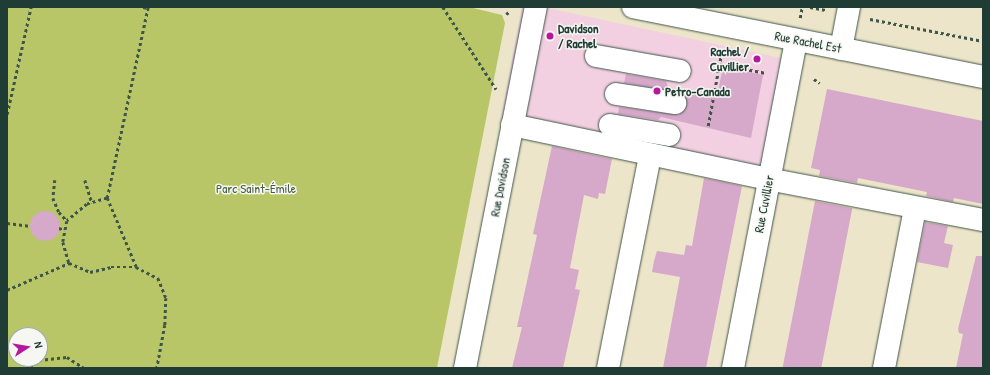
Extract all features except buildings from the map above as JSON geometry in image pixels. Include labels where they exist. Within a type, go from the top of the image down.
[{"type":"main road","name":"Rue Davidson","points":[[465,368],[536,7]]},
{"type":"main road","name":"Rue Rachel Est","points":[[633,7],[983,77]]},
{"type":"main road","points":[[841,49],[848,11]]},
{"type":"main road","name":"Rue Cuvillier","points":[[733,368],[768,179],[796,40]]},
{"type":"main road","points":[[596,56],[680,71]]},
{"type":"main road","points":[[616,94],[675,103]]},
{"type":"main road","points":[[610,124],[669,135]]},
{"type":"main road","points":[[512,125],[768,179],[983,220]]},
{"type":"main road","points":[[608,368],[650,155]]},
{"type":"main road","points":[[884,368],[915,208]]},
{"type":"path","points":[[7,114],[31,7]]},
{"type":"path","points":[[136,267],[107,198],[148,8],[143,7]]},
{"type":"path","points":[[443,7],[498,92]]},
{"type":"path","points":[[810,7],[848,11],[983,42]]},
{"type":"path","points":[[708,126],[712,113],[721,55]]},
{"type":"path","points":[[720,64],[766,73],[765,80]]},
{"type":"path","points":[[814,78],[820,83]]},
{"type":"path","points":[[55,180],[53,198],[59,212],[67,221]]},
{"type":"path","points":[[85,180],[92,203]]},
{"type":"path","points":[[69,263],[63,242],[67,221],[92,203],[107,198]]},
{"type":"path","points":[[7,223],[31,226]]},
{"type":"path","points":[[59,228],[65,230]]},
{"type":"path","points":[[7,290],[69,263],[90,272],[111,267],[136,267],[158,278],[166,298],[165,325],[157,368]]},
{"type":"path","points":[[31,368],[39,360],[67,357],[84,368]]},
{"type":"shaded area","points":[[522,7],[543,7],[790,60],[768,179],[500,123]]},
{"type":"green space","name":"Parc Saint-Émile","points":[[7,7],[469,7],[502,15],[505,23],[437,368],[7,368]]},
{"type":"place","name":"Davidson / Rachel","points":[[550,36]]},
{"type":"place","name":"Rachel / Cuvillier","points":[[757,59]]},
{"type":"place","name":"Petro-Canada","points":[[657,91]]}]
